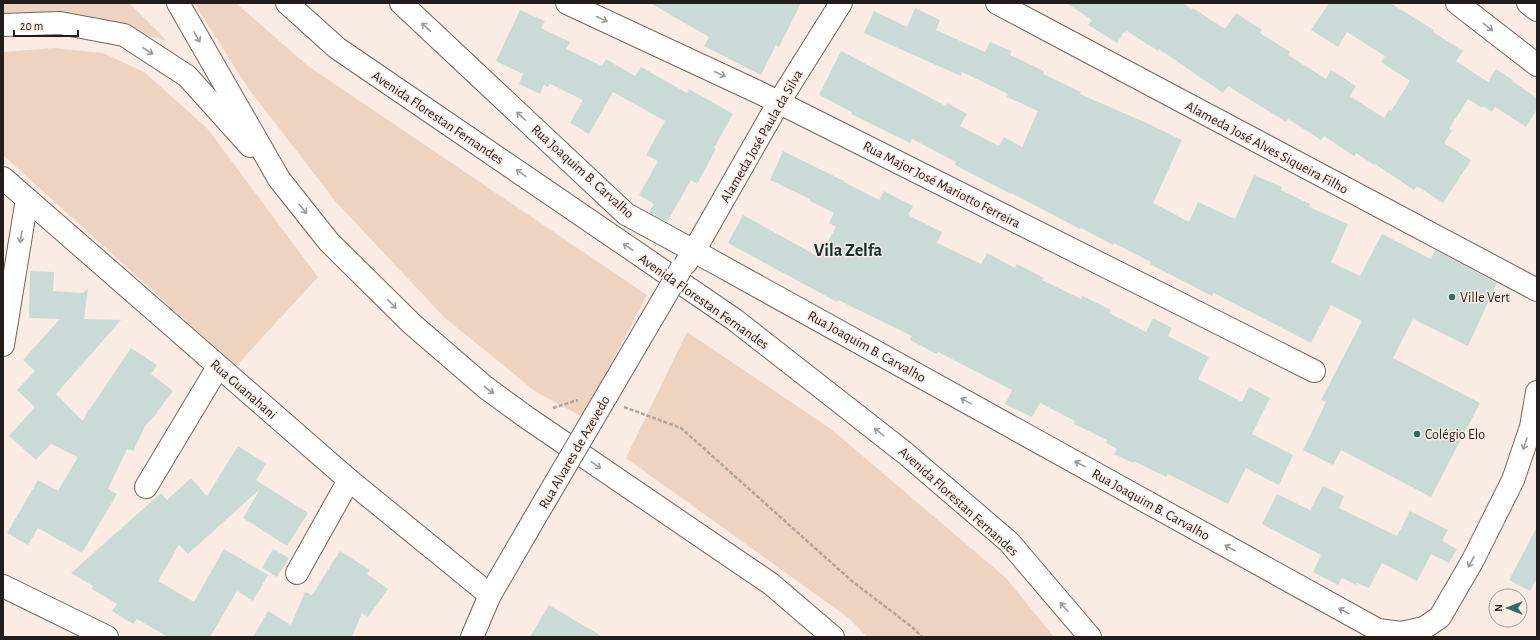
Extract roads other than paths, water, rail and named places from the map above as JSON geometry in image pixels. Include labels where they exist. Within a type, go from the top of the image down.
[{"type":"main road","points":[[178,3],[279,179]]},
{"type":"main road","name":"Avenida Florestan Fernandes","points":[[287,3],[337,48],[735,320],[906,453],[1009,542],[1090,637]]},
{"type":"main road","name":"Rua Major José Mariotto Ferreira","points":[[567,3],[779,102],[1314,371]]},
{"type":"main road","name":"Alameda José Paula da Silva","points":[[681,269],[694,250],[779,102],[841,3]]},
{"type":"main road","name":"Alameda José Alves Siqueira Filho","points":[[997,3],[1537,290]]},
{"type":"main road","points":[[1457,3],[1537,65]]},
{"type":"main road","points":[[1528,3],[1537,10]]},
{"type":"main road","name":"Rua Joaquim B. Carvalho","points":[[401,4],[626,214],[694,250],[1378,630],[1402,633],[1424,628],[1440,617],[1472,560],[1513,480],[1531,427],[1537,392]]},
{"type":"main road","points":[[3,25],[60,23],[124,35],[187,76],[279,179],[329,242],[412,324],[485,387],[526,417],[771,584],[833,637]]},
{"type":"main road","name":"Rua Guanahani","points":[[3,178],[218,367],[350,480],[490,595]]},
{"type":"main road","points":[[3,345],[27,199]]},
{"type":"main road","name":"Rua Alvares de Azevedo","points":[[472,637],[490,595],[681,269]]},
{"type":"main road","points":[[146,487],[218,367]]},
{"type":"main road","points":[[297,573],[350,480]]},
{"type":"main road","points":[[3,586],[107,637]]},
{"type":"place","name":"Ville Vert","points":[[1452,297]]},
{"type":"place","name":"Colégio Elo","points":[[1417,434]]},
{"type":"district","name":"Vila Zelfa","points":[[848,250]]}]
